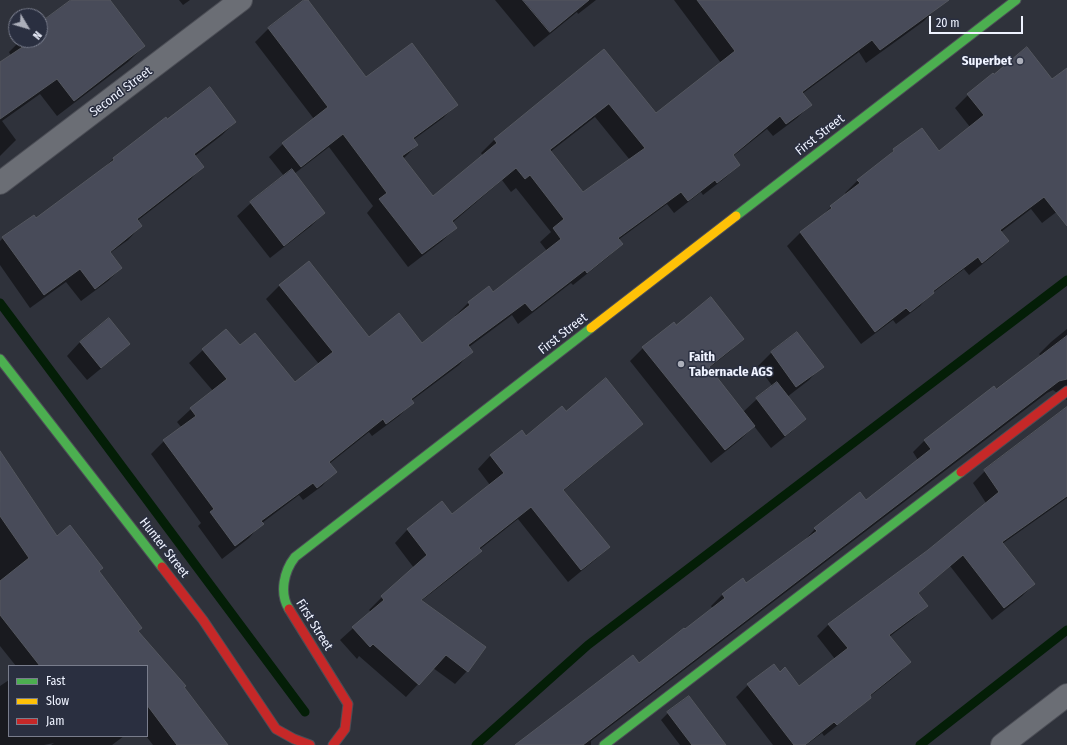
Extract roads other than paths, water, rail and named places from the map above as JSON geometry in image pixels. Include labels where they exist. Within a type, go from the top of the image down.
[{"type":"street","name":"Second Street","points":[[0,184],[241,0]]},
{"type":"street","name":"First Street","points":[[333,745],[345,729],[348,704],[284,604],[283,586],[288,570],[295,556],[313,544],[1016,0]]},
{"type":"street","name":"Hunter Street","points":[[3,369],[203,620],[276,728],[294,739],[310,745]]},
{"type":"street","points":[[604,745],[1067,391]]},
{"type":"street","points":[[1002,745],[1067,695]]},
{"type":"waterway","points":[[476,745],[588,645],[1067,280]]},
{"type":"waterway","points":[[0,303],[305,712]]},
{"type":"waterway","points":[[920,745],[1067,630]]},
{"type":"place","name":"Superbet","points":[[1020,61]]},
{"type":"place","name":"Faith Tabernacle AGS","points":[[681,364]]}]
